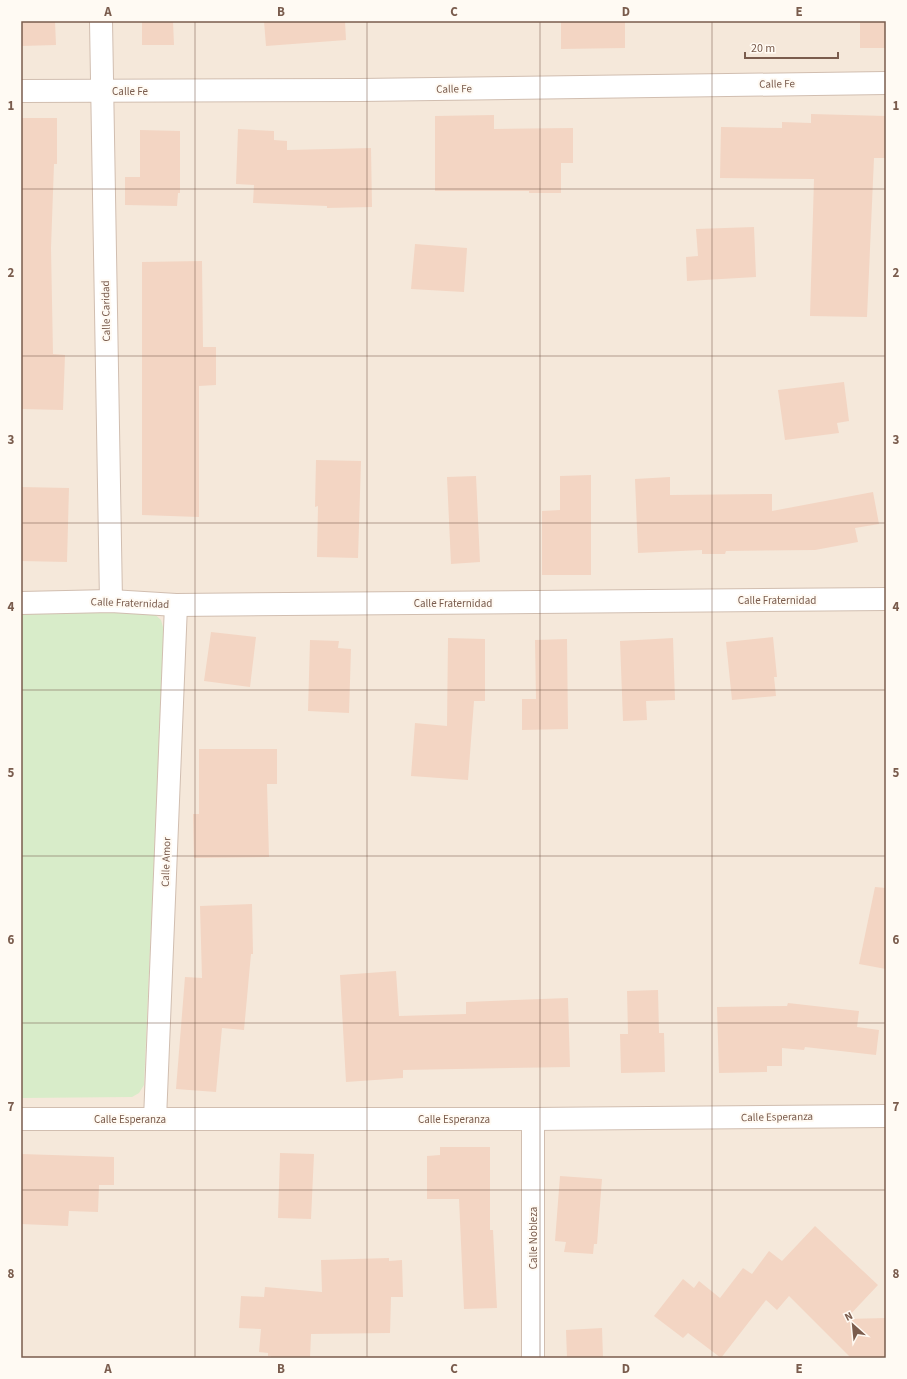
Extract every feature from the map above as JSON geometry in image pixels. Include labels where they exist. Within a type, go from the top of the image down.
[{"type":"street","name":"Calle Caridad","points":[[101,21],[111,601]]},
{"type":"street","name":"Calle Fe","points":[[21,91],[352,90],[886,83]]},
{"type":"street","name":"Calle Fraternidad","points":[[21,603],[111,601],[176,605],[886,599]]},
{"type":"street","name":"Calle Amor","points":[[155,1119],[176,605]]},
{"type":"street","name":"Calle Esperanza","points":[[21,1119],[533,1119],[886,1116]]},
{"type":"street","name":"Calle Nobleza","points":[[533,1119],[533,1358]]},
{"type":"shaded area","points":[[21,21],[886,21],[886,1358],[21,1358]]},
{"type":"green space","points":[[151,611],[161,620],[164,631],[144,1085],[139,1093],[132,1097],[21,1098],[21,612]]},
{"type":"building","points":[[21,21],[55,21],[56,45],[21,46]]},
{"type":"building","points":[[142,21],[173,21],[174,45],[142,45]]},
{"type":"building","points":[[264,21],[345,21],[346,40],[266,46]]},
{"type":"building","points":[[561,21],[625,21],[625,48],[561,49]]},
{"type":"building","points":[[860,21],[886,21],[886,48],[860,48]]},
{"type":"building","points":[[811,114],[886,116],[886,158],[874,158],[867,317],[810,316],[814,179],[720,178],[721,127],[782,128],[782,122],[811,123]]},
{"type":"building","points":[[494,115],[494,129],[573,128],[573,163],[561,163],[561,193],[529,193],[529,191],[435,191],[435,116]]},
{"type":"building","points":[[21,118],[57,118],[57,164],[54,164],[51,248],[53,354],[65,355],[63,410],[21,409]]},
{"type":"building","points":[[238,129],[274,131],[274,140],[287,141],[287,150],[371,148],[372,207],[327,208],[327,206],[253,203],[254,185],[236,184]]},
{"type":"building","points":[[140,130],[180,131],[180,193],[178,193],[177,206],[125,205],[125,177],[140,177]]},
{"type":"building","points":[[754,227],[756,277],[687,281],[686,257],[698,256],[696,229]]},
{"type":"building","points":[[415,244],[467,248],[464,292],[411,289]]},
{"type":"building","points":[[202,261],[203,347],[216,347],[216,385],[199,386],[199,517],[142,515],[142,262]]},
{"type":"building","points":[[844,382],[849,421],[837,423],[839,433],[785,440],[778,390]]},
{"type":"building","points":[[316,460],[361,461],[358,558],[317,557],[318,506],[315,507]]},
{"type":"building","points":[[591,475],[591,575],[542,575],[542,511],[560,510],[560,476]]},
{"type":"building","points":[[476,476],[480,562],[451,564],[447,477]]},
{"type":"building","points":[[670,477],[670,495],[772,494],[772,511],[873,492],[879,524],[855,528],[858,542],[815,550],[726,551],[725,554],[702,554],[702,550],[638,553],[635,479]]},
{"type":"building","points":[[21,487],[69,488],[67,562],[21,561]]},
{"type":"building","points":[[211,632],[256,637],[250,687],[204,681]]},
{"type":"building","points":[[773,637],[777,677],[774,677],[776,696],[732,700],[726,642]]},
{"type":"building","points":[[448,638],[485,639],[485,701],[474,701],[468,780],[411,776],[415,723],[447,726]]},
{"type":"building","points":[[673,638],[675,700],[646,701],[647,720],[623,721],[620,641]]},
{"type":"building","points":[[567,639],[568,729],[522,730],[522,699],[536,699],[535,640]]},
{"type":"building","points":[[310,640],[339,641],[338,648],[351,649],[349,713],[308,711]]},
{"type":"building","points":[[199,749],[277,749],[277,784],[267,784],[269,857],[194,858],[193,814],[199,814]]},
{"type":"building","points":[[875,887],[886,888],[886,969],[859,964]]},
{"type":"building","points":[[252,904],[253,954],[251,954],[244,1030],[222,1028],[216,1092],[176,1089],[185,977],[202,978],[200,906]]},
{"type":"building","points":[[396,971],[399,1016],[466,1014],[466,1002],[568,998],[570,1067],[403,1070],[403,1078],[346,1082],[340,975]]},
{"type":"building","points":[[658,990],[659,1033],[664,1033],[665,1072],[621,1073],[620,1034],[628,1034],[627,991]]},
{"type":"building","points":[[788,1003],[859,1011],[857,1027],[879,1030],[876,1055],[805,1047],[804,1050],[782,1048],[782,1066],[767,1066],[767,1072],[719,1073],[717,1007],[787,1006]]},
{"type":"building","points":[[440,1147],[490,1147],[490,1230],[493,1230],[497,1308],[464,1309],[459,1199],[427,1199],[427,1156],[440,1155]]},
{"type":"building","points":[[280,1153],[314,1154],[311,1219],[278,1218]]},
{"type":"building","points":[[21,1154],[114,1157],[114,1185],[99,1185],[98,1212],[69,1211],[68,1226],[21,1224]]},
{"type":"building","points":[[560,1176],[602,1179],[597,1244],[594,1244],[593,1254],[564,1252],[566,1242],[555,1241]]},
{"type":"building","points":[[815,1226],[878,1285],[846,1319],[886,1318],[886,1358],[851,1358],[789,1296],[777,1310],[766,1300],[721,1358],[688,1333],[683,1338],[654,1316],[683,1279],[694,1288],[699,1281],[720,1298],[743,1268],[752,1274],[769,1251],[782,1261]]},
{"type":"building","points":[[389,1258],[389,1261],[402,1260],[403,1297],[391,1297],[390,1333],[311,1334],[310,1358],[271,1358],[271,1356],[268,1356],[268,1353],[259,1352],[261,1329],[239,1328],[241,1296],[264,1297],[265,1287],[322,1292],[321,1260]]},
{"type":"building","points":[[602,1328],[603,1358],[567,1358],[566,1330]]}]
